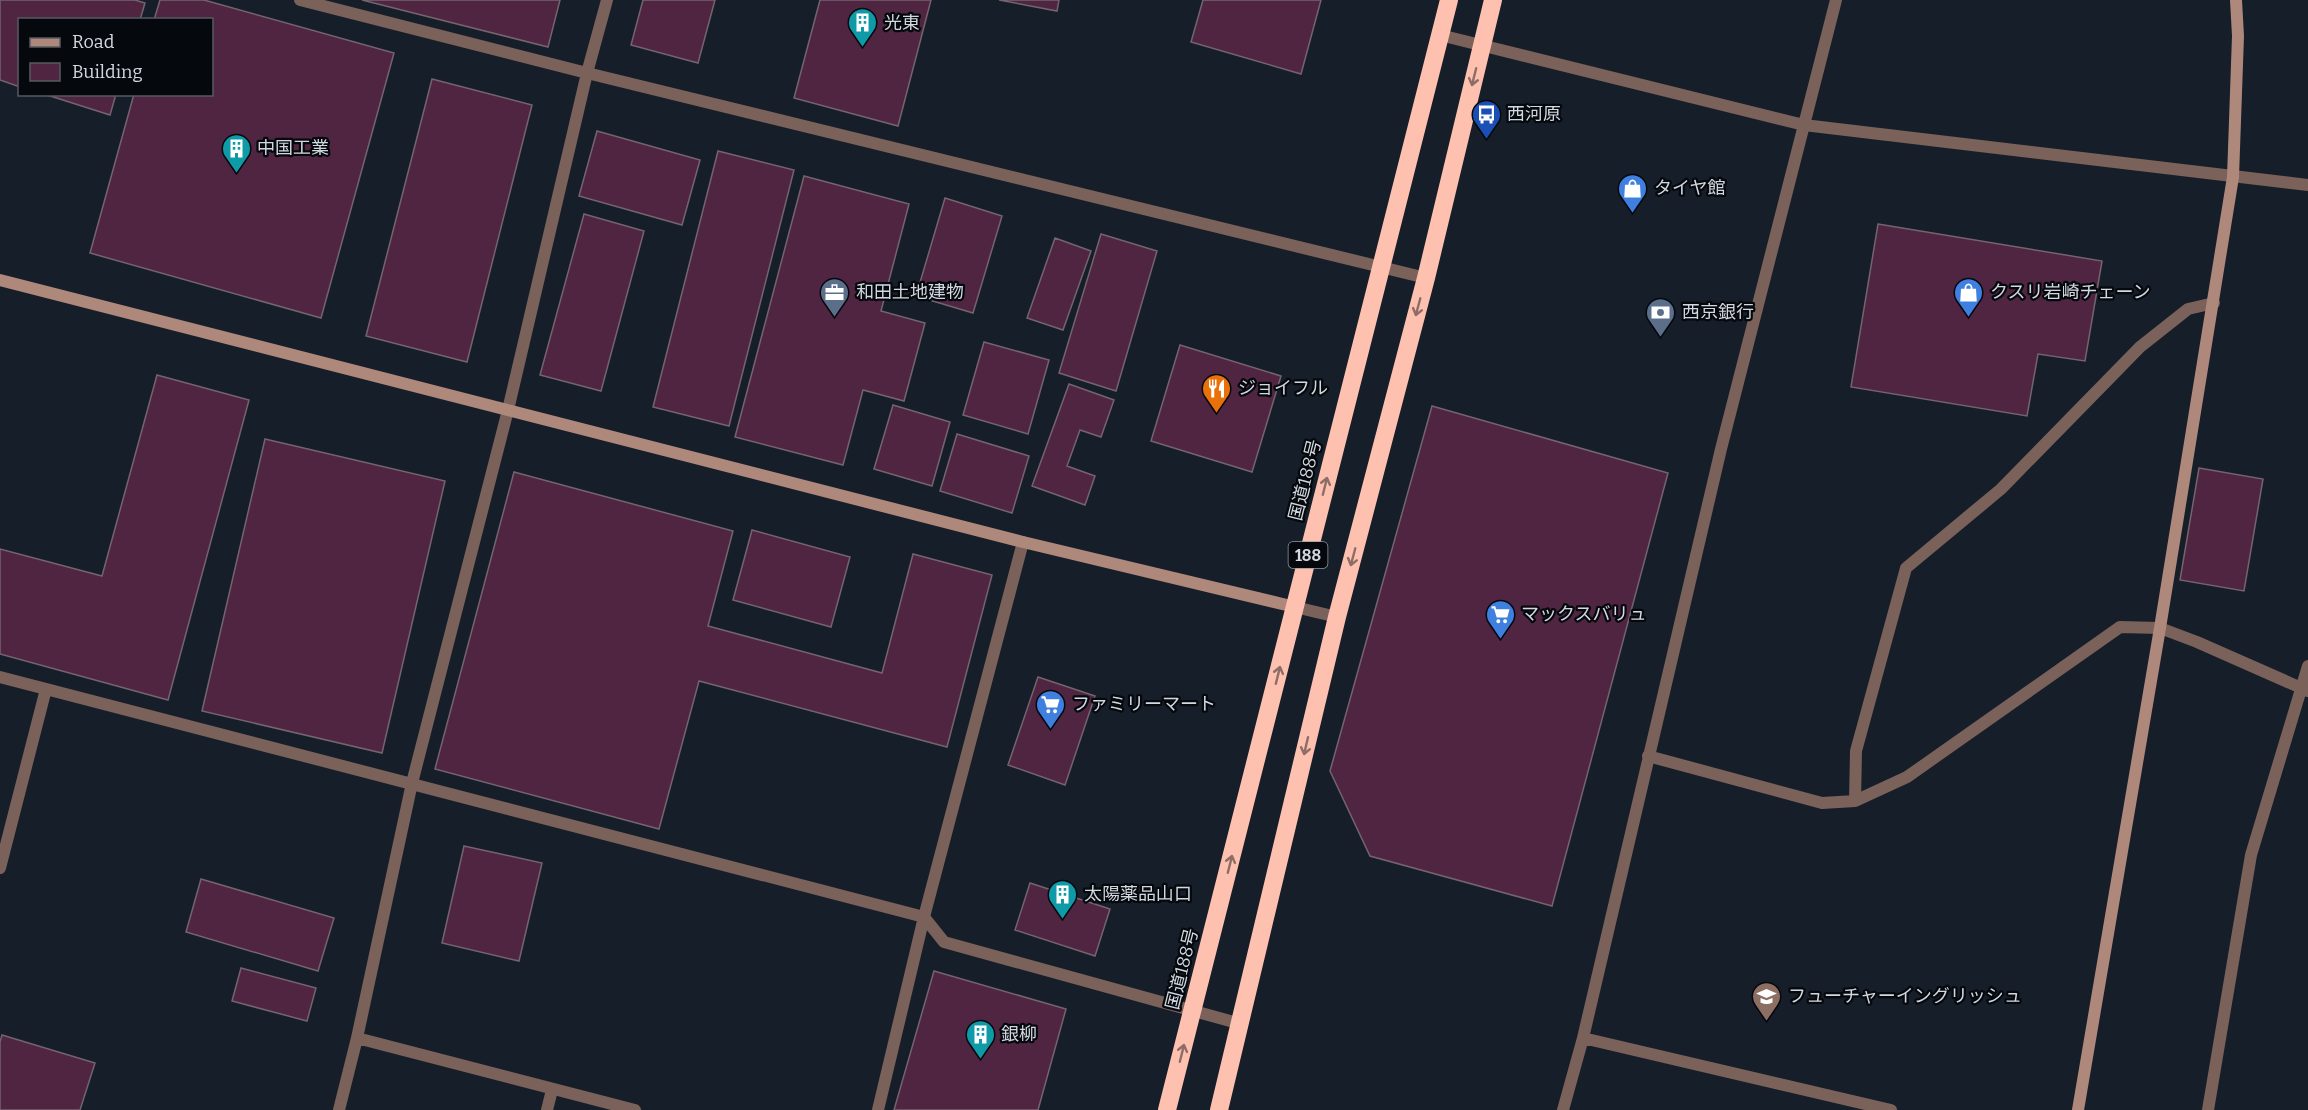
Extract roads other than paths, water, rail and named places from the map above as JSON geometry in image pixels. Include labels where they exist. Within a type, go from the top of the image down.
[{"type":"highway","name":"国道188号","points":[[1167,1110],[1449,0]]},
{"type":"highway","name":"188","points":[[1219,1110],[1337,617],[1425,278],[1493,0]]},
{"type":"street","points":[[300,0],[587,73],[1425,278]]},
{"type":"street","points":[[339,1110],[357,1038],[412,783],[508,410],[587,73],[607,0]]},
{"type":"street","points":[[1563,1110],[1583,1038],[1721,449],[1836,0]]},
{"type":"street","points":[[2078,1110],[2214,303],[2233,177],[2238,36],[2236,0]]},
{"type":"street","points":[[1440,35],[1804,125],[2308,185]]},
{"type":"street","points":[[0,280],[1023,542],[1337,617]]},
{"type":"street","points":[[1855,801],[1856,750],[1905,567],[2001,489],[2139,347],[2188,309],[2214,303]]},
{"type":"street","points":[[878,1110],[924,917],[1023,542]]},
{"type":"street","points":[[1648,756],[1822,803],[1855,801],[1907,777],[2120,627],[2160,628],[2305,690]]},
{"type":"street","points":[[2208,1110],[2251,855],[2305,690],[2308,666]]},
{"type":"street","points":[[0,677],[924,917],[944,942],[1241,1024]]},
{"type":"street","points":[[0,868],[46,689]]},
{"type":"street","points":[[357,1038],[634,1110]]},
{"type":"street","points":[[1583,1038],[1891,1110]]},
{"type":"street","points":[[547,1110],[552,1090]]},
{"type":"place","name":"光東","points":[[863,48]]},
{"type":"place","name":"西河原","points":[[1486,140]]},
{"type":"place","name":"中国工業","points":[[236,174]]},
{"type":"place","name":"タイヤ館","points":[[1633,214]]},
{"type":"place","name":"和田土地建物","points":[[835,318]]},
{"type":"place","name":"クスリ岩崎チェーン","points":[[1969,318]]},
{"type":"place","name":"西京銀行","points":[[1661,338]]},
{"type":"place","name":"ジョイフル","points":[[1217,414]]},
{"type":"place","name":"マックスバリュ","points":[[1500,640]]},
{"type":"place","name":"ファミリーマート","points":[[1051,730]]},
{"type":"place","name":"太陽薬品山口","points":[[1063,920]]},
{"type":"place","name":"フューチャーイングリッシュ","points":[[1767,1022]]},
{"type":"place","name":"銀柳","points":[[980,1060]]}]
